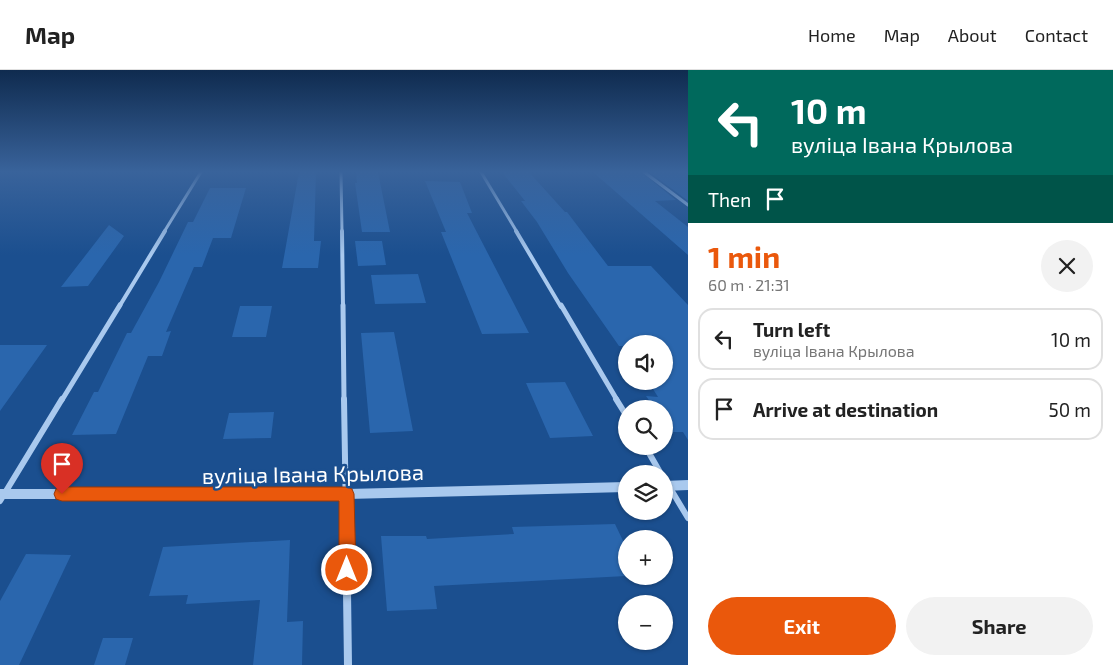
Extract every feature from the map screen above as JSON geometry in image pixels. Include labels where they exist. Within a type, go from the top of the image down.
[{"type":"street","points":[[1,496],[184,200]]},
{"type":"street","points":[[342,200],[348,665]]},
{"type":"street","points":[[498,200],[618,402]]},
{"type":"street","points":[[673,484],[688,485]]},
{"type":"street","name":"вуліца Івана Крылова","points":[[1,496],[347,494],[618,487]]},
{"type":"street","points":[[673,495],[688,518]]},
{"type":"building","points":[[204,200],[242,200],[231,238],[213,238],[202,267],[194,267],[166,332],[171,331],[162,356],[148,356],[116,434],[72,435],[94,392],[98,392],[127,333],[131,333],[159,282],[188,222],[193,222]]},
{"type":"building","points":[[294,200],[315,200],[314,241],[321,241],[318,268],[282,268]]},
{"type":"building","points":[[357,200],[384,200],[390,232],[362,232]]},
{"type":"building","points":[[433,200],[467,200],[472,213],[467,213],[529,333],[482,334],[441,232],[446,232]]},
{"type":"building","points":[[554,200],[567,212],[608,266],[651,266],[688,305],[688,440],[683,432],[673,432],[673,400],[649,400],[646,396],[658,397],[654,390],[673,390],[673,335],[618,335],[618,345],[568,273],[537,222],[521,201]]},
{"type":"building","points":[[625,200],[676,200],[655,201],[688,227],[688,255]]},
{"type":"building","points":[[109,225],[124,236],[88,286],[61,287]]},
{"type":"building","points":[[355,241],[382,241],[386,265],[358,266]]},
{"type":"building","points":[[418,274],[426,303],[375,304],[371,275]]},
{"type":"building","points":[[240,306],[272,306],[266,337],[232,337]]},
{"type":"building","points":[[394,332],[413,431],[370,433],[361,333]]},
{"type":"building","points":[[0,345],[47,345],[0,411]]},
{"type":"building","points":[[565,382],[593,436],[550,438],[526,383]]},
{"type":"building","points":[[274,412],[271,438],[223,439],[229,413]]},
{"type":"building","points":[[615,524],[618,530],[618,576],[434,586],[437,609],[387,611],[381,536],[426,536],[427,539],[514,534],[512,527]]},
{"type":"building","points":[[290,540],[287,622],[303,621],[302,665],[253,665],[260,600],[186,604],[188,595],[149,596],[163,547]]},
{"type":"building","points":[[26,554],[71,555],[19,665],[0,665],[0,601]]},
{"type":"building","points":[[103,638],[133,638],[125,665],[94,665]]},
{"type":"route","points":[[62,494],[347,494],[347,570]]}]
